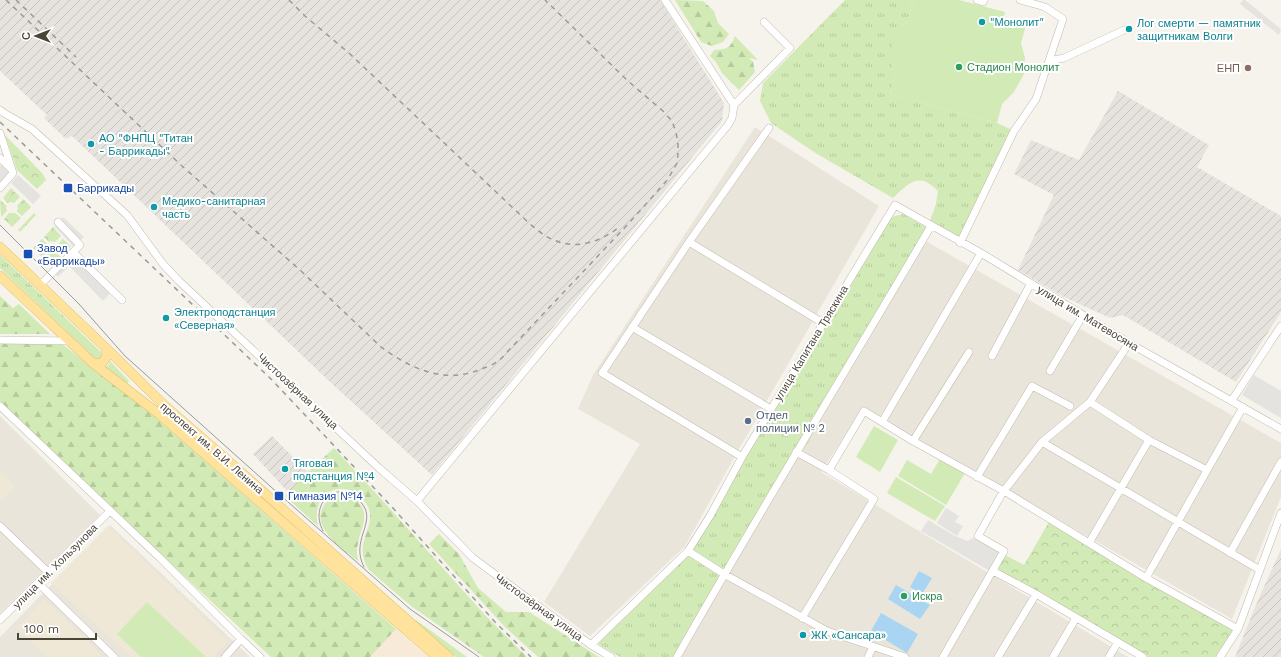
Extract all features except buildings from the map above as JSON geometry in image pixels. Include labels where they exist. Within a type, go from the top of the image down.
[{"type":"main road","name":"проспект им. В.И. Ленина","points":[[0,247],[165,406],[449,657]]},
{"type":"main road","name":"проспект им. В.И. Ленина","points":[[0,276],[94,364],[159,414],[437,657]]},
{"type":"main road","points":[[94,364],[102,363],[107,356],[106,348]]},
{"type":"street","points":[[665,0],[734,105]]},
{"type":"street","points":[[977,0],[983,2],[984,0]]},
{"type":"street","points":[[1020,0],[1045,7]]},
{"type":"street","points":[[960,243],[1014,131],[1036,99],[1063,19],[1035,0]]},
{"type":"street","points":[[417,501],[728,125],[732,118],[734,105],[790,48],[764,22]]},
{"type":"street","points":[[1049,61],[1064,58],[1124,30]]},
{"type":"street","name":"Чистоозёрная улица","points":[[0,110],[32,128],[127,215],[163,264],[178,281],[417,501],[473,558],[591,645],[611,657]]},
{"type":"street","points":[[742,457],[602,373],[768,128]]},
{"type":"street","points":[[0,133],[13,173],[0,188]]},
{"type":"street","points":[[0,158],[12,169]]},
{"type":"street","name":"улица им. Матевосяна","points":[[895,205],[1031,283],[1129,343],[1281,429]]},
{"type":"street","name":"улица Капитана Тряскина","points":[[591,645],[688,551],[710,516],[742,457],[895,205]]},
{"type":"street","points":[[40,285],[80,245],[58,222]]},
{"type":"street","points":[[678,657],[724,574],[931,226]]},
{"type":"street","points":[[690,242],[823,323]]},
{"type":"street","points":[[73,252],[122,300]]},
{"type":"street","points":[[882,422],[980,253]]},
{"type":"street","points":[[992,356],[1031,283]]},
{"type":"street","points":[[1050,371],[1083,315]]},
{"type":"street","points":[[1232,400],[1281,326]]},
{"type":"street","points":[[632,327],[771,409]]},
{"type":"street","points":[[0,340],[68,341]]},
{"type":"street","points":[[943,657],[1004,551],[978,536],[1003,492],[1042,442],[1090,402],[1129,343]]},
{"type":"street","points":[[913,441],[969,352]]},
{"type":"street","points":[[977,477],[1031,387],[1034,386],[1070,406]]},
{"type":"street","points":[[1090,402],[1149,440],[1207,470]]},
{"type":"street","points":[[0,406],[260,657]]},
{"type":"street","points":[[1146,578],[1243,407]]},
{"type":"street","points":[[829,470],[864,411],[913,441],[1009,494],[1146,578],[1238,629]]},
{"type":"street","points":[[1089,543],[1149,440]]},
{"type":"street","points":[[1042,442],[1260,570]]},
{"type":"street","points":[[796,452],[829,470],[874,499],[802,618]]},
{"type":"street","points":[[1230,553],[1281,462]]},
{"type":"street","name":"улица им. Хользунова","points":[[0,620],[109,512]]},
{"type":"street","points":[[1220,657],[1238,629],[1281,513]]},
{"type":"street","points":[[0,526],[49,573]]},
{"type":"street","points":[[688,551],[724,574],[827,631],[906,657]]},
{"type":"street","points":[[993,571],[1036,594],[1143,657]]},
{"type":"street","points":[[38,583],[114,657]]},
{"type":"street","points":[[998,657],[1036,594]]},
{"type":"street","points":[[1053,657],[1076,618]]},
{"type":"street","points":[[225,657],[241,640]]},
{"type":"street","points":[[1109,657],[1118,642]]},
{"type":"street","points":[[868,657],[873,647]]},
{"type":"shaded area","points":[[0,0],[660,0],[724,103],[722,121],[432,475],[330,382],[72,136],[66,139],[44,118],[47,115],[0,71]]},
{"type":"shaded area","points":[[1243,0],[1245,0],[1281,29],[1279,35],[1240,4]]},
{"type":"shaded area","points":[[1118,91],[1209,145],[1197,167],[1281,216],[1281,312],[1236,382],[1123,315],[1110,318],[1064,297],[1018,270],[1054,195],[1014,174],[1031,140],[1079,160]]},
{"type":"shaded area","points":[[755,127],[879,206],[685,546],[590,636],[544,602],[640,444],[578,409],[593,375]]},
{"type":"shaded area","points":[[1,165],[10,173],[0,184],[0,166]]},
{"type":"shaded area","points":[[18,175],[41,196],[33,204],[11,183]]},
{"type":"shaded area","points":[[63,217],[84,237],[74,247],[54,226]]},
{"type":"shaded area","points":[[922,239],[1281,443],[1281,497],[1232,619],[863,408],[821,472],[1128,657],[675,657]]},
{"type":"shaded area","points":[[73,254],[111,292],[103,301],[69,266],[58,277],[54,273]]},
{"type":"shaded area","points":[[1254,375],[1281,391],[1281,418],[1242,395]]},
{"type":"shaded area","points":[[0,416],[100,515],[0,613]]},
{"type":"shaded area","points":[[272,436],[308,472],[289,493],[253,454]]},
{"type":"shaded area","points":[[0,471],[15,486],[0,501]]},
{"type":"shaded area","points":[[946,508],[959,516],[955,522],[963,526],[957,536],[937,523]]},
{"type":"shaded area","points":[[928,520],[955,536],[968,541],[973,538],[1001,553],[991,569],[988,570],[921,531]]},
{"type":"shaded area","points":[[110,525],[250,657],[0,657],[0,637]]},
{"type":"shaded area","points":[[108,526],[228,641],[213,657],[131,657],[51,583]]},
{"type":"shaded area","points":[[1281,549],[1281,657],[1235,657],[1258,600]]},
{"type":"shaded area","points":[[44,599],[102,655],[99,657],[47,657],[17,628]]},
{"type":"shaded area","points":[[396,629],[428,657],[370,657]]},
{"type":"green space","points":[[675,0],[703,1],[714,11],[718,23],[729,34],[723,42],[712,46],[701,42]]},
{"type":"green space","points":[[845,0],[913,0],[908,20],[900,28],[891,60],[895,75],[890,94],[997,123],[1012,130],[959,238],[930,221],[936,204],[938,191],[931,185],[920,180],[914,181],[893,198],[817,154],[771,123],[760,101],[763,83]]},
{"type":"green space","name":"Стадион Монолит","points":[[913,0],[959,0],[1005,12],[1003,19],[1026,25],[1021,43],[1025,58],[1024,74],[1014,92],[1002,104],[997,123],[890,94],[895,75],[891,60],[892,45],[900,28],[908,20]]},
{"type":"green space","points":[[735,36],[758,60],[749,58],[753,62],[755,72],[739,90],[722,73],[716,62],[710,56],[714,50],[728,48]]},
{"type":"green space","points":[[5,135],[42,173],[46,180],[37,189],[17,170]]},
{"type":"green space","points":[[11,188],[20,197],[14,203],[8,203],[3,198]]},
{"type":"green space","points":[[23,199],[31,207],[22,216],[17,211],[17,206]]},
{"type":"green space","points":[[0,200],[7,206],[7,211],[1,217]]},
{"type":"green space","points":[[9,213],[15,213],[21,218],[12,227],[4,219]]},
{"type":"green space","points":[[34,213],[36,215],[20,232],[18,230]]},
{"type":"green space","points":[[903,214],[927,228],[818,413],[809,443],[799,452],[677,657],[620,657],[597,643],[689,552],[743,458],[888,218]]},
{"type":"green space","points":[[53,227],[61,236],[55,242],[49,242],[44,237]]},
{"type":"green space","points":[[42,239],[47,244],[46,248],[48,250],[42,257],[33,248]]},
{"type":"green space","points":[[63,239],[71,246],[62,255],[58,251],[60,247],[58,244]]},
{"type":"green space","points":[[50,252],[56,253],[61,257],[52,266],[44,258]]},
{"type":"green space","points":[[0,255],[101,352],[102,355],[98,361],[0,268]]},
{"type":"green space","points":[[0,296],[13,308],[19,304],[50,334],[0,334]]},
{"type":"green space","points":[[0,343],[61,343],[153,415],[396,629],[370,657],[271,657],[0,402]]},
{"type":"green space","points":[[110,361],[129,381],[127,384],[104,367],[108,366]]},
{"type":"green space","points":[[874,426],[898,440],[880,472],[856,457]]},
{"type":"green space","points":[[334,448],[484,614],[527,657],[484,657],[411,606],[369,570],[364,560],[363,551],[370,520],[370,513],[367,505],[359,496],[350,490],[332,490],[325,495],[319,503],[317,513],[318,526],[285,496]]},
{"type":"green space","points":[[940,459],[965,473],[946,505],[898,476],[907,460],[931,474]]},
{"type":"green space","points":[[896,477],[945,506],[935,521],[887,493]]},
{"type":"green space","points":[[339,493],[354,498],[362,507],[364,512],[364,522],[357,548],[359,562],[331,538],[321,523],[320,515],[326,502],[334,495]]},
{"type":"green space","points":[[1050,520],[1237,628],[1219,657],[1145,657],[997,570],[1005,555],[1024,565]]},
{"type":"green space","points":[[439,534],[459,554],[478,588],[506,612],[529,612],[599,657],[538,657],[505,627],[429,544]]},
{"type":"green space","points":[[147,602],[206,657],[141,657],[117,634]]},
{"type":"green space","points":[[416,620],[467,657],[456,657],[414,622]]},
{"type":"water","name":"Искра","points":[[919,571],[932,578],[922,594],[910,587]]},
{"type":"water","name":"Искра","points":[[896,585],[930,605],[920,619],[888,599]]},
{"type":"water","name":"Искра","points":[[881,613],[918,634],[907,653],[871,631]]},
{"type":"tram line","points":[[0,225],[79,304],[125,356],[410,609],[479,657]]},
{"type":"tram line","points":[[323,531],[319,520],[323,502],[329,496],[337,492],[346,492],[355,496],[363,505],[367,519],[360,549],[360,558],[364,567]]},
{"type":"railway","points":[[6,0],[182,166],[300,270],[381,347],[418,368],[443,375],[470,373],[497,362],[630,222],[668,179],[677,163],[678,144],[672,121],[663,111],[628,81],[545,0]]},
{"type":"railway","points":[[16,0],[76,57]]},
{"type":"railway","points":[[289,0],[305,16],[350,54],[530,224],[545,235],[562,243],[579,244],[588,243],[604,237],[619,227]]},
{"type":"railway","points":[[0,122],[271,379],[392,507],[495,622],[531,657]]},
{"type":"place","name":"\"Монолит\"","points":[[982,22]]},
{"type":"place","name":"Лог смерти — памятник защитникам Волги","points":[[1129,29]]},
{"type":"place","name":"Стадион Монолит","points":[[959,67]]},
{"type":"place","name":"ЕНП","points":[[1248,68]]},
{"type":"place","name":"АО \"ФНПЦ \"Титан - Баррикады\"","points":[[91,144]]},
{"type":"place","name":"Баррикады","points":[[68,188]]},
{"type":"place","name":"Медико-санитарная часть","points":[[154,207]]},
{"type":"place","name":"Завод «Баррикады»","points":[[28,254]]},
{"type":"place","name":"Электроподстанция «Северная»","points":[[166,318]]},
{"type":"place","name":"Отдел полиции № 2","points":[[748,421]]},
{"type":"place","name":"Тяговая подстанция №4","points":[[285,469]]},
{"type":"place","name":"Гимназия №14","points":[[279,496]]},
{"type":"place","name":"Искра","points":[[904,596]]},
{"type":"place","name":"ЖК «Сансара»","points":[[803,635]]}]
